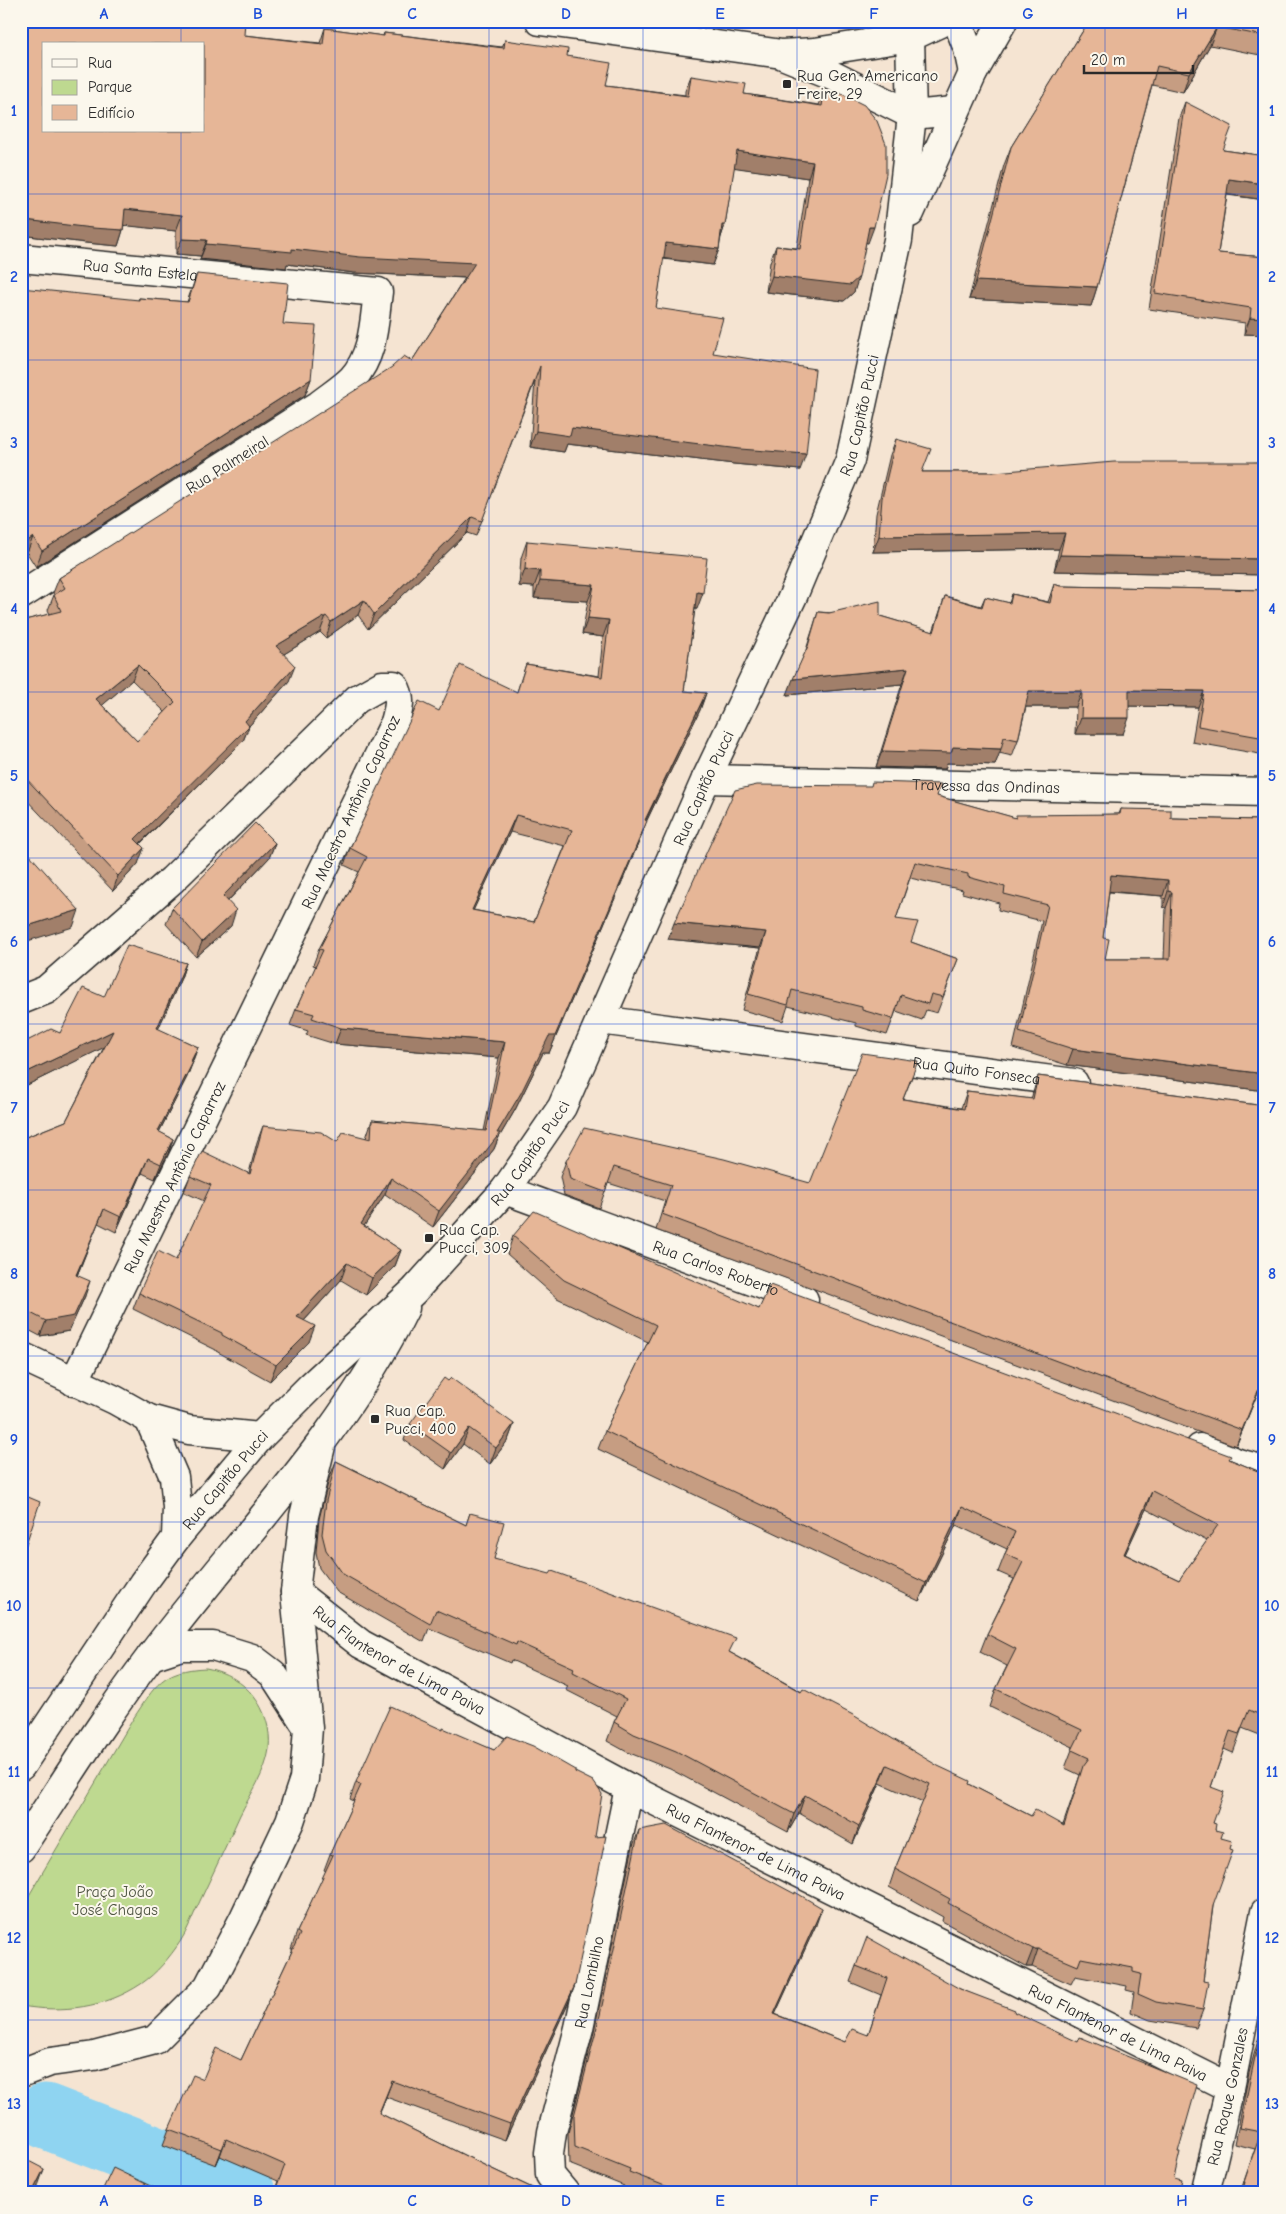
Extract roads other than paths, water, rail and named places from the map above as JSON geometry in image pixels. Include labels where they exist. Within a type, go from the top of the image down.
[{"type":"street","points":[[540,21],[782,54],[815,52],[944,21]]},
{"type":"street","points":[[958,21],[968,49],[973,73]]},
{"type":"street","name":"Rua Capitão Pucci","points":[[898,240],[954,111],[1003,21]]},
{"type":"street","name":"Rua Capitão Pucci","points":[[21,1766],[142,1582],[176,1538],[260,1437],[311,1386],[414,1291],[505,1190],[562,1107],[706,779],[793,596],[850,460],[898,240],[912,115],[909,29]]},
{"type":"street","points":[[782,54],[832,75],[912,115],[954,111]]},
{"type":"street","name":"Rua Santa Estela","points":[[21,258],[378,292]]},
{"type":"street","name":"Rua Palmeiral","points":[[21,594],[319,405],[352,378],[367,357],[372,339],[378,292]]},
{"type":"street","name":"Rua Maestro Antônio Caparroz","points":[[21,1000],[46,990],[172,880],[357,699],[382,685],[394,685],[399,694],[400,705],[394,722],[74,1382]]},
{"type":"street","name":"Travessa das Ondinas","points":[[706,779],[1265,792]]},
{"type":"street","name":"Rua Quito Fonseca","points":[[600,1020],[1103,1087]]},
{"type":"street","name":"Rua Carlos Roberto","points":[[505,1190],[830,1310]]},
{"type":"street","name":"Rua Capitão Pucci","points":[[321,1446],[396,1328],[414,1291]]},
{"type":"street","points":[[21,1356],[115,1400],[149,1419],[189,1430],[260,1437]]},
{"type":"street","points":[[149,1419],[174,1478],[177,1507],[176,1538]]},
{"type":"street","points":[[1174,1439],[1238,1463],[1265,1470]]},
{"type":"street","points":[[21,2073],[50,2062],[94,2056],[155,2040],[208,1987],[244,1918],[290,1821],[304,1779],[308,1728],[295,1592],[304,1516],[321,1446]]},
{"type":"street","points":[[21,1848],[107,1717],[151,1656],[321,1446]]},
{"type":"street","name":"Rua Flantenor de Lima Paiva","points":[[295,1592],[361,1644],[629,1788],[1230,2088]]},
{"type":"street","points":[[151,1656],[181,1646],[213,1646],[252,1658],[273,1674],[308,1728]]},
{"type":"street","name":"Rua Lombilho","points":[[557,2184],[549,2153],[552,2132],[580,2028],[629,1788]]},
{"type":"street","name":"Rua Roque Gonzales","points":[[1205,2193],[1230,2088],[1265,1912]]},
{"type":"street","points":[[21,2051],[50,2062]]},
{"type":"waterway","points":[[45,2116],[243,2193]]},
{"type":"place","name":"Rua Gen. Americano Freire, 29","points":[[787,84]]},
{"type":"place","name":"Rua Cap. Pucci, 309","points":[[429,1238]]},
{"type":"place","name":"Rua Cap. Pucci, 400","points":[[375,1419]]},
{"type":"park label","name":"Praça João José Chagas","points":[[115,1900]]}]
